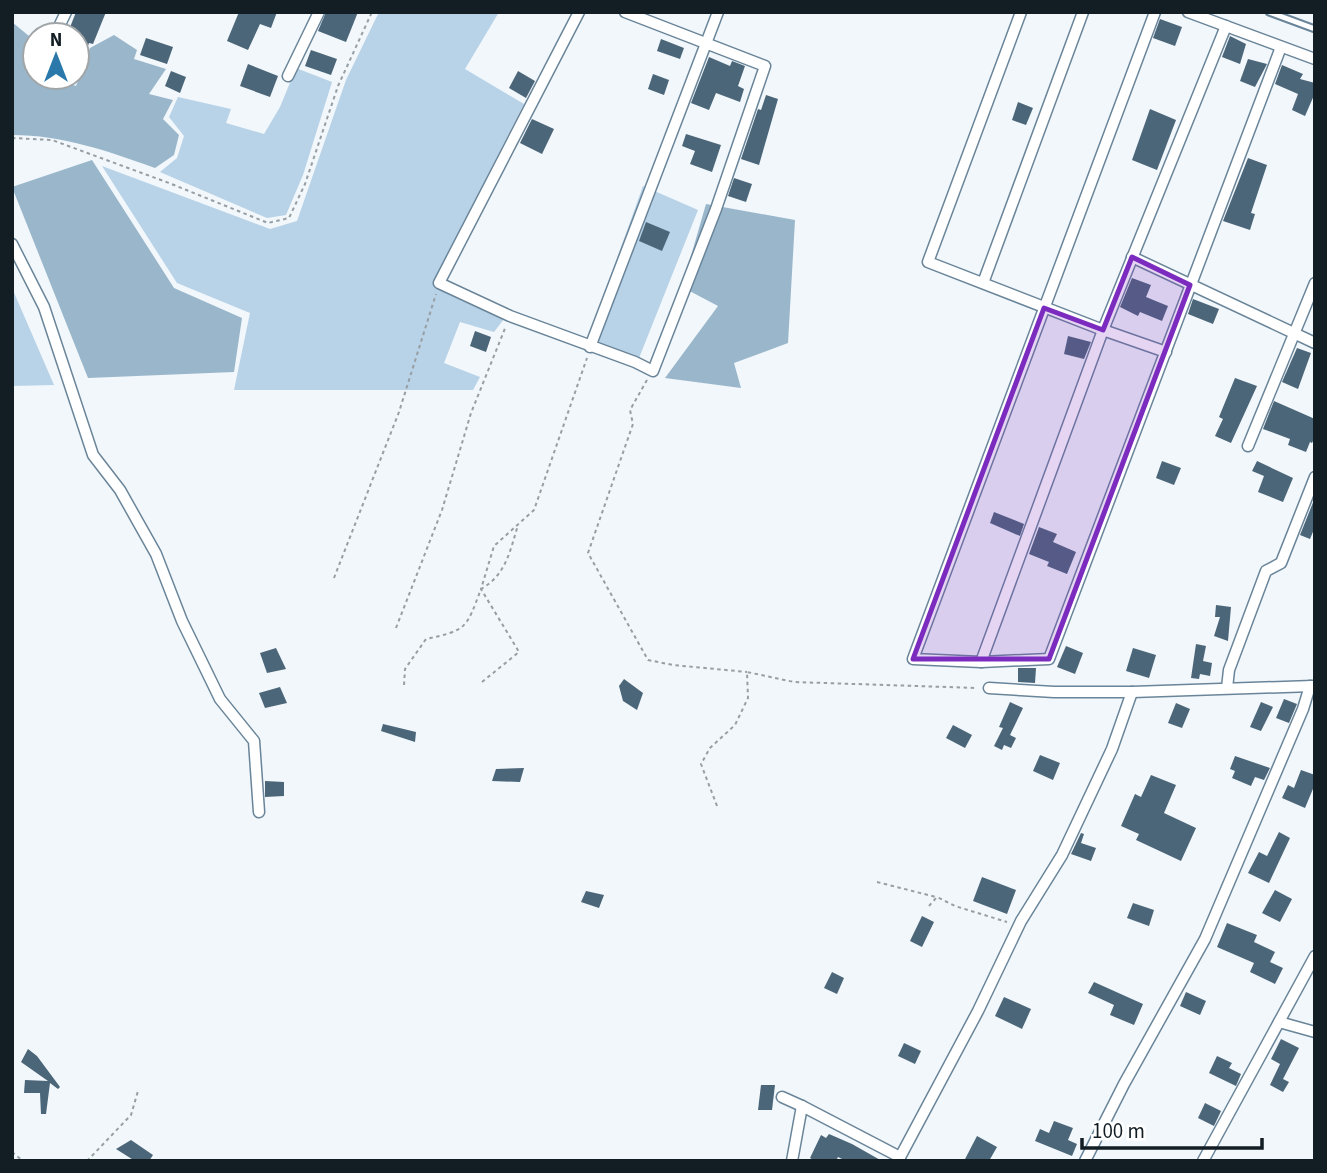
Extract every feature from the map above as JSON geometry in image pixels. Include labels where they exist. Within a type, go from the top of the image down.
[{"type":"street","points":[[288,76],[319,12]]},
{"type":"street","points":[[579,12],[439,283],[510,316],[653,371],[716,209],[765,66],[625,12]]},
{"type":"street","points":[[590,347],[718,12]]},
{"type":"street","points":[[1021,12],[928,262],[1166,352]]},
{"type":"street","points":[[983,283],[1083,12]]},
{"type":"street","points":[[1155,12],[913,659],[981,662],[1049,659],[1281,47]]},
{"type":"street","points":[[1188,12],[1315,59]]},
{"type":"street","points":[[981,662],[1103,330],[1226,26]]},
{"type":"street","points":[[12,244],[44,307],[93,455],[120,490],[156,554],[182,621],[220,699],[254,741],[259,812]]},
{"type":"street","points":[[1132,257],[1315,343]]},
{"type":"street","points":[[1248,446],[1315,283]]},
{"type":"street","points":[[1227,688],[1229,670],[1266,571],[1281,563],[1315,477]]},
{"type":"street","points":[[989,688],[1041,692],[1132,692],[1312,686],[1205,939],[1085,1161]]},
{"type":"street","points":[[782,1097],[899,1159],[978,1011],[1021,921],[1062,855],[1112,749],[1132,692]]},
{"type":"street","points":[[1203,1161],[1315,956]]},
{"type":"street","points":[[1279,1022],[1315,1032]]},
{"type":"street","points":[[792,1161],[802,1106]]},
{"type":"lane","points":[[1269,12],[1315,29]]},
{"type":"path","points":[[12,138],[52,140],[268,223],[289,218],[305,184],[338,86],[372,12]]},
{"type":"path","points":[[334,578],[399,412],[439,283]]},
{"type":"path","points":[[396,628],[442,510],[471,413],[510,316]]},
{"type":"path","points":[[404,685],[405,669],[426,639],[458,632],[470,620],[494,546],[534,510],[590,347]]},
{"type":"path","points":[[653,371],[630,411],[633,425],[587,553],[648,660],[747,672],[794,682],[989,688]]},
{"type":"path","points":[[481,589],[493,582],[507,564],[518,524]]},
{"type":"path","points":[[481,589],[520,652],[482,682]]},
{"type":"path","points":[[717,806],[701,764],[710,748],[736,725],[748,698],[747,672]]},
{"type":"path","points":[[877,882],[937,897],[955,906],[1009,923],[1021,921]]},
{"type":"path","points":[[929,906],[937,897]]},
{"type":"path","points":[[87,1161],[131,1115],[138,1091]]},
{"type":"path","points":[[12,1152],[23,1161]]},
{"type":"highlighted area","points":[[1132,257],[1190,285],[1049,659],[913,659],[1044,308],[1103,330]]},
{"type":"shaded area","points":[[379,12],[499,12],[465,69],[524,104],[433,282],[504,319],[494,332],[460,322],[444,363],[480,377],[473,390],[234,390],[250,313],[177,283],[102,166],[270,229],[297,221],[346,80]]},
{"type":"shaded area","points":[[12,22],[21,29],[21,91],[91,91],[91,47],[114,35],[137,50],[134,59],[166,69],[149,94],[173,100],[163,119],[179,135],[174,155],[155,168],[67,141],[12,135]]},
{"type":"shaded area","points":[[296,68],[332,82],[303,175],[286,215],[267,218],[160,172],[177,158],[184,136],[169,117],[178,97],[231,109],[226,123],[264,134],[280,107]]},
{"type":"shaded area","points":[[92,160],[174,288],[242,318],[234,372],[88,378],[12,187]]},
{"type":"shaded area","points":[[643,186],[698,210],[639,358],[588,339]]},
{"type":"shaded area","points":[[706,204],[795,220],[788,343],[734,363],[741,388],[665,378],[718,306],[682,287]]},
{"type":"shaded area","points":[[12,288],[54,385],[12,386]]},
{"type":"building","points":[[76,12],[106,12],[93,44],[91,21],[72,21]]},
{"type":"building","points":[[239,12],[277,12],[271,28],[260,24],[248,50],[227,41]]},
{"type":"building","points":[[326,12],[358,12],[346,42],[318,31]]},
{"type":"building","points":[[1160,19],[1182,27],[1175,46],[1153,38]]},
{"type":"building","points":[[1230,36],[1246,44],[1240,64],[1222,57]]},
{"type":"building","points":[[146,38],[173,47],[167,64],[140,55]]},
{"type":"building","points":[[661,39],[684,48],[680,59],[657,51]]},
{"type":"building","points":[[311,50],[337,59],[331,75],[305,66]]},
{"type":"building","points":[[709,57],[730,66],[732,61],[745,66],[738,86],[744,89],[740,102],[716,93],[709,110],[691,103]]},
{"type":"building","points":[[1248,59],[1267,64],[1255,87],[1240,81]]},
{"type":"building","points":[[248,64],[278,76],[270,97],[240,86]]},
{"type":"building","points":[[1282,65],[1303,74],[1300,79],[1315,83],[1315,93],[1305,116],[1292,110],[1298,94],[1275,84]]},
{"type":"building","points":[[171,71],[186,77],[180,93],[165,86]]},
{"type":"building","points":[[518,71],[535,81],[526,98],[509,88]]},
{"type":"building","points":[[653,74],[669,80],[664,95],[648,89]]},
{"type":"building","points":[[766,95],[778,99],[759,165],[741,159],[758,109],[761,110]]},
{"type":"building","points":[[1018,102],[1033,108],[1026,125],[1012,120]]},
{"type":"building","points":[[1150,109],[1176,120],[1157,170],[1132,160]]},
{"type":"building","points":[[532,119],[554,129],[542,154],[520,143]]},
{"type":"building","points":[[686,134],[721,145],[712,172],[690,164],[695,151],[682,146]]},
{"type":"building","points":[[1248,158],[1267,165],[1251,213],[1255,214],[1250,230],[1223,221]]},
{"type":"building","points":[[734,178],[752,184],[746,202],[728,196]]},
{"type":"building","points":[[646,222],[670,232],[662,251],[639,241]]},
{"type":"building","points":[[1132,278],[1151,285],[1146,297],[1168,306],[1162,321],[1140,312],[1138,316],[1120,307]]},
{"type":"building","points":[[1193,299],[1219,309],[1213,324],[1188,314]]},
{"type":"building","points":[[475,331],[491,337],[486,352],[470,346]]},
{"type":"building","points":[[1068,336],[1091,342],[1084,359],[1064,354]]},
{"type":"building","points":[[1297,348],[1311,353],[1298,389],[1282,382]]},
{"type":"building","points":[[1235,378],[1257,386],[1231,443],[1215,436],[1223,419],[1219,417]]},
{"type":"building","points":[[1274,401],[1315,419],[1315,437],[1306,452],[1288,445],[1290,439],[1263,429]]},
{"type":"building","points":[[1162,461],[1181,468],[1174,485],[1156,478]]},
{"type":"building","points":[[1257,461],[1293,478],[1283,502],[1258,492],[1264,476],[1252,471]]},
{"type":"building","points":[[1314,500],[1315,527],[1310,539],[1300,535]]},
{"type":"building","points":[[994,512],[1024,524],[1020,536],[990,523]]},
{"type":"building","points":[[1039,527],[1057,534],[1053,542],[1076,552],[1067,574],[1047,566],[1049,562],[1029,554]]},
{"type":"building","points":[[1216,605],[1231,607],[1228,641],[1214,636],[1220,617],[1215,617]]},
{"type":"building","points":[[1196,644],[1206,646],[1203,661],[1212,663],[1210,676],[1200,674],[1199,679],[1191,678]]},
{"type":"building","points":[[1066,646],[1083,653],[1075,674],[1057,667]]},
{"type":"building","points":[[276,648],[286,669],[267,673],[260,653]]},
{"type":"building","points":[[1133,648],[1156,655],[1149,678],[1126,671]]},
{"type":"building","points":[[1018,668],[1036,668],[1035,683],[1018,682]]},
{"type":"building","points":[[624,679],[643,693],[637,710],[623,701],[619,686]]},
{"type":"building","points":[[280,687],[287,703],[265,708],[259,693]]},
{"type":"building","points":[[1284,699],[1297,704],[1289,723],[1276,718]]},
{"type":"building","points":[[1010,702],[1023,708],[1010,735],[1016,738],[1011,748],[1004,745],[1002,750],[994,746],[1003,728],[999,727]]},
{"type":"building","points":[[1261,702],[1273,707],[1261,731],[1250,727]]},
{"type":"building","points":[[1176,703],[1190,709],[1182,728],[1168,723]]},
{"type":"building","points":[[383,724],[416,732],[415,742],[381,731]]},
{"type":"building","points":[[953,725],[972,735],[965,748],[946,738]]},
{"type":"building","points":[[1040,755],[1060,763],[1053,780],[1033,771]]},
{"type":"building","points":[[1235,756],[1270,768],[1264,780],[1255,777],[1251,786],[1232,778],[1235,771],[1230,769]]},
{"type":"building","points":[[524,768],[520,782],[492,781],[496,769]]},
{"type":"building","points":[[1301,770],[1315,775],[1315,784],[1305,808],[1282,798],[1288,785],[1294,788]]},
{"type":"building","points":[[1151,775],[1176,785],[1164,813],[1196,828],[1181,861],[1136,840],[1139,834],[1121,826],[1135,794],[1141,797]]},
{"type":"building","points":[[265,781],[284,782],[284,796],[265,797]]},
{"type":"building","points":[[1279,832],[1290,838],[1269,883],[1248,873],[1259,852],[1267,856]]},
{"type":"building","points":[[1081,833],[1084,834],[1081,843],[1096,848],[1091,861],[1071,854]]},
{"type":"building","points":[[982,877],[1016,890],[1007,914],[973,901]]},
{"type":"building","points":[[1275,890],[1292,899],[1280,922],[1262,913]]},
{"type":"building","points":[[586,891],[604,895],[599,908],[581,902]]},
{"type":"building","points":[[1133,903],[1154,910],[1149,926],[1127,918]]},
{"type":"building","points":[[922,916],[934,922],[922,947],[910,941]]},
{"type":"building","points":[[1227,923],[1257,935],[1254,942],[1275,952],[1270,962],[1283,968],[1275,984],[1250,972],[1254,963],[1217,947]]},
{"type":"building","points":[[832,972],[844,978],[837,994],[824,988]]},
{"type":"building","points":[[1094,982],[1143,1004],[1134,1025],[1110,1015],[1114,1005],[1088,993]]},
{"type":"building","points":[[1186,992],[1206,1001],[1200,1015],[1180,1006]]},
{"type":"building","points":[[1004,997],[1031,1009],[1022,1029],[995,1016]]},
{"type":"building","points":[[1281,1039],[1299,1048],[1283,1079],[1289,1082],[1283,1092],[1270,1085],[1280,1064],[1271,1059]]},
{"type":"building","points":[[904,1043],[921,1051],[915,1064],[898,1056]]},
{"type":"building","points":[[28,1049],[37,1056],[60,1087],[58,1089],[50,1083],[46,1114],[41,1114],[40,1093],[24,1093],[25,1080],[48,1081],[21,1062]]},
{"type":"building","points":[[1217,1056],[1232,1063],[1229,1068],[1241,1074],[1236,1086],[1209,1073]]},
{"type":"building","points":[[761,1085],[775,1085],[772,1110],[758,1110]]},
{"type":"building","points":[[1205,1103],[1221,1111],[1214,1126],[1198,1118]]},
{"type":"building","points":[[1054,1121],[1073,1128],[1068,1140],[1077,1144],[1072,1156],[1035,1141],[1040,1129],[1049,1133]]},
{"type":"building","points":[[829,1134],[882,1161],[846,1161],[838,1157],[836,1161],[815,1161],[810,1158],[821,1135],[826,1138]]},
{"type":"building","points":[[977,1136],[997,1147],[989,1161],[964,1161]]},
{"type":"building","points":[[131,1140],[153,1155],[149,1161],[135,1161],[116,1149]]}]
